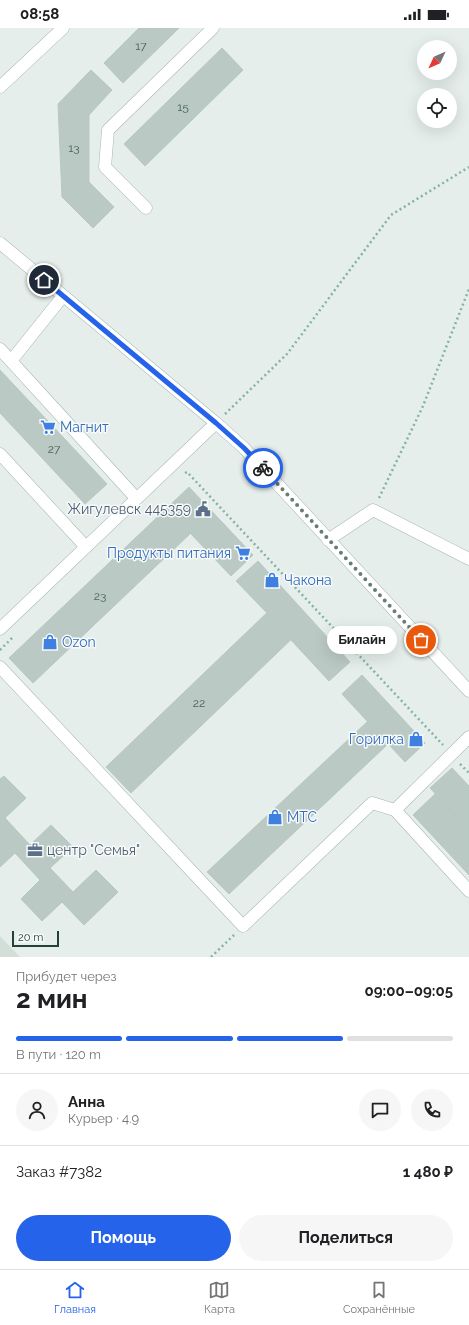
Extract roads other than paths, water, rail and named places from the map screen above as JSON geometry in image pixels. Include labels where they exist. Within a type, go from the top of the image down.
[{"type":"street","points":[[0,87],[63,28]]},
{"type":"street","points":[[146,208],[106,168],[108,130],[213,28]]},
{"type":"street","points":[[0,243],[244,448],[469,690]]},
{"type":"street","points":[[11,361],[63,296]]},
{"type":"street","points":[[0,349],[136,498]]},
{"type":"street","points":[[0,629],[216,423]]},
{"type":"street","points":[[0,454],[86,547]]},
{"type":"street","points":[[328,540],[373,510],[469,559]]},
{"type":"street","points":[[0,667],[243,926],[372,803],[395,810],[469,891]]},
{"type":"street","points":[[395,810],[469,737]]},
{"type":"place","name":"Магнит","points":[[48,427]]},
{"type":"place","name":"Жигулевск 445359","points":[[203,509]]},
{"type":"place","name":"Продукты питания","points":[[243,553]]},
{"type":"place","name":"Чакона","points":[[272,580]]},
{"type":"place","name":"Билайн","points":[[421,640]]},
{"type":"place","name":"Ozon","points":[[50,642]]},
{"type":"place","name":"Горилка","points":[[416,739]]},
{"type":"place","name":"МТС","points":[[275,817]]},
{"type":"place","name":"центр \"Семья\"","points":[[35,850]]}]
